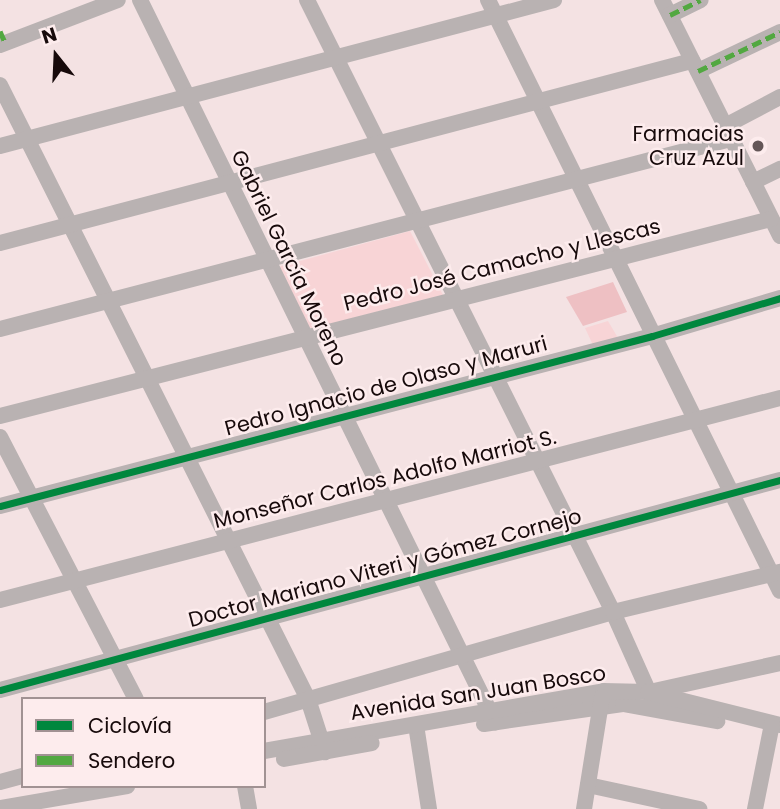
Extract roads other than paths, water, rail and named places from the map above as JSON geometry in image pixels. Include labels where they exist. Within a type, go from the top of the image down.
[{"type":"street","points":[[2,39],[118,0]]},
{"type":"street","name":"Gabriel García Moreno","points":[[140,0],[265,260],[492,717]]},
{"type":"street","points":[[307,0],[613,612],[651,699],[780,663]]},
{"type":"street","points":[[488,0],[730,494],[776,573],[780,591]]},
{"type":"street","points":[[0,146],[554,0]]},
{"type":"street","points":[[662,0],[780,236]]},
{"type":"street","points":[[670,15],[701,0]]},
{"type":"street","points":[[0,243],[538,100],[695,66],[780,32]]},
{"type":"street","points":[[0,85],[308,699],[323,746]]},
{"type":"street","points":[[0,329],[578,179],[728,132],[780,97]]},
{"type":"street","points":[[753,182],[780,169]]},
{"type":"street","name":"Pedro José Camacho y Llescas","points":[[0,416],[771,219]]},
{"type":"street","name":"Pedro Ignacio de Olaso y Maruri","points":[[0,506],[494,374],[652,336],[780,298]]},
{"type":"street","name":"Monseñor Carlos Adolfo Marriot S.","points":[[0,600],[780,398]]},
{"type":"street","points":[[0,437],[135,697]]},
{"type":"street","name":"Doctor Mariano Viteri y Gómez Cornejo","points":[[0,690],[780,480]]},
{"type":"street","points":[[266,711],[613,612],[776,573]]},
{"type":"street","points":[[579,808],[588,785],[602,698]]},
{"type":"street","name":"Avenida San Juan Bosco","points":[[266,751],[323,746],[602,698],[651,699],[775,729]]},
{"type":"street","points":[[755,809],[775,729]]},
{"type":"street","points":[[416,730],[429,809]]},
{"type":"street","name":"Avenida San Juan Bosco","points":[[266,761],[323,746]]},
{"type":"street","points":[[0,782],[21,777]]},
{"type":"street","points":[[588,785],[699,809]]},
{"type":"street","points":[[0,808],[113,788]]},
{"type":"street","points":[[245,788],[249,809]]},
{"type":"street","points":[[0,797],[64,795]]},
{"type":"place","name":"Farmacias Cruz Azul","points":[[758,146]]}]
